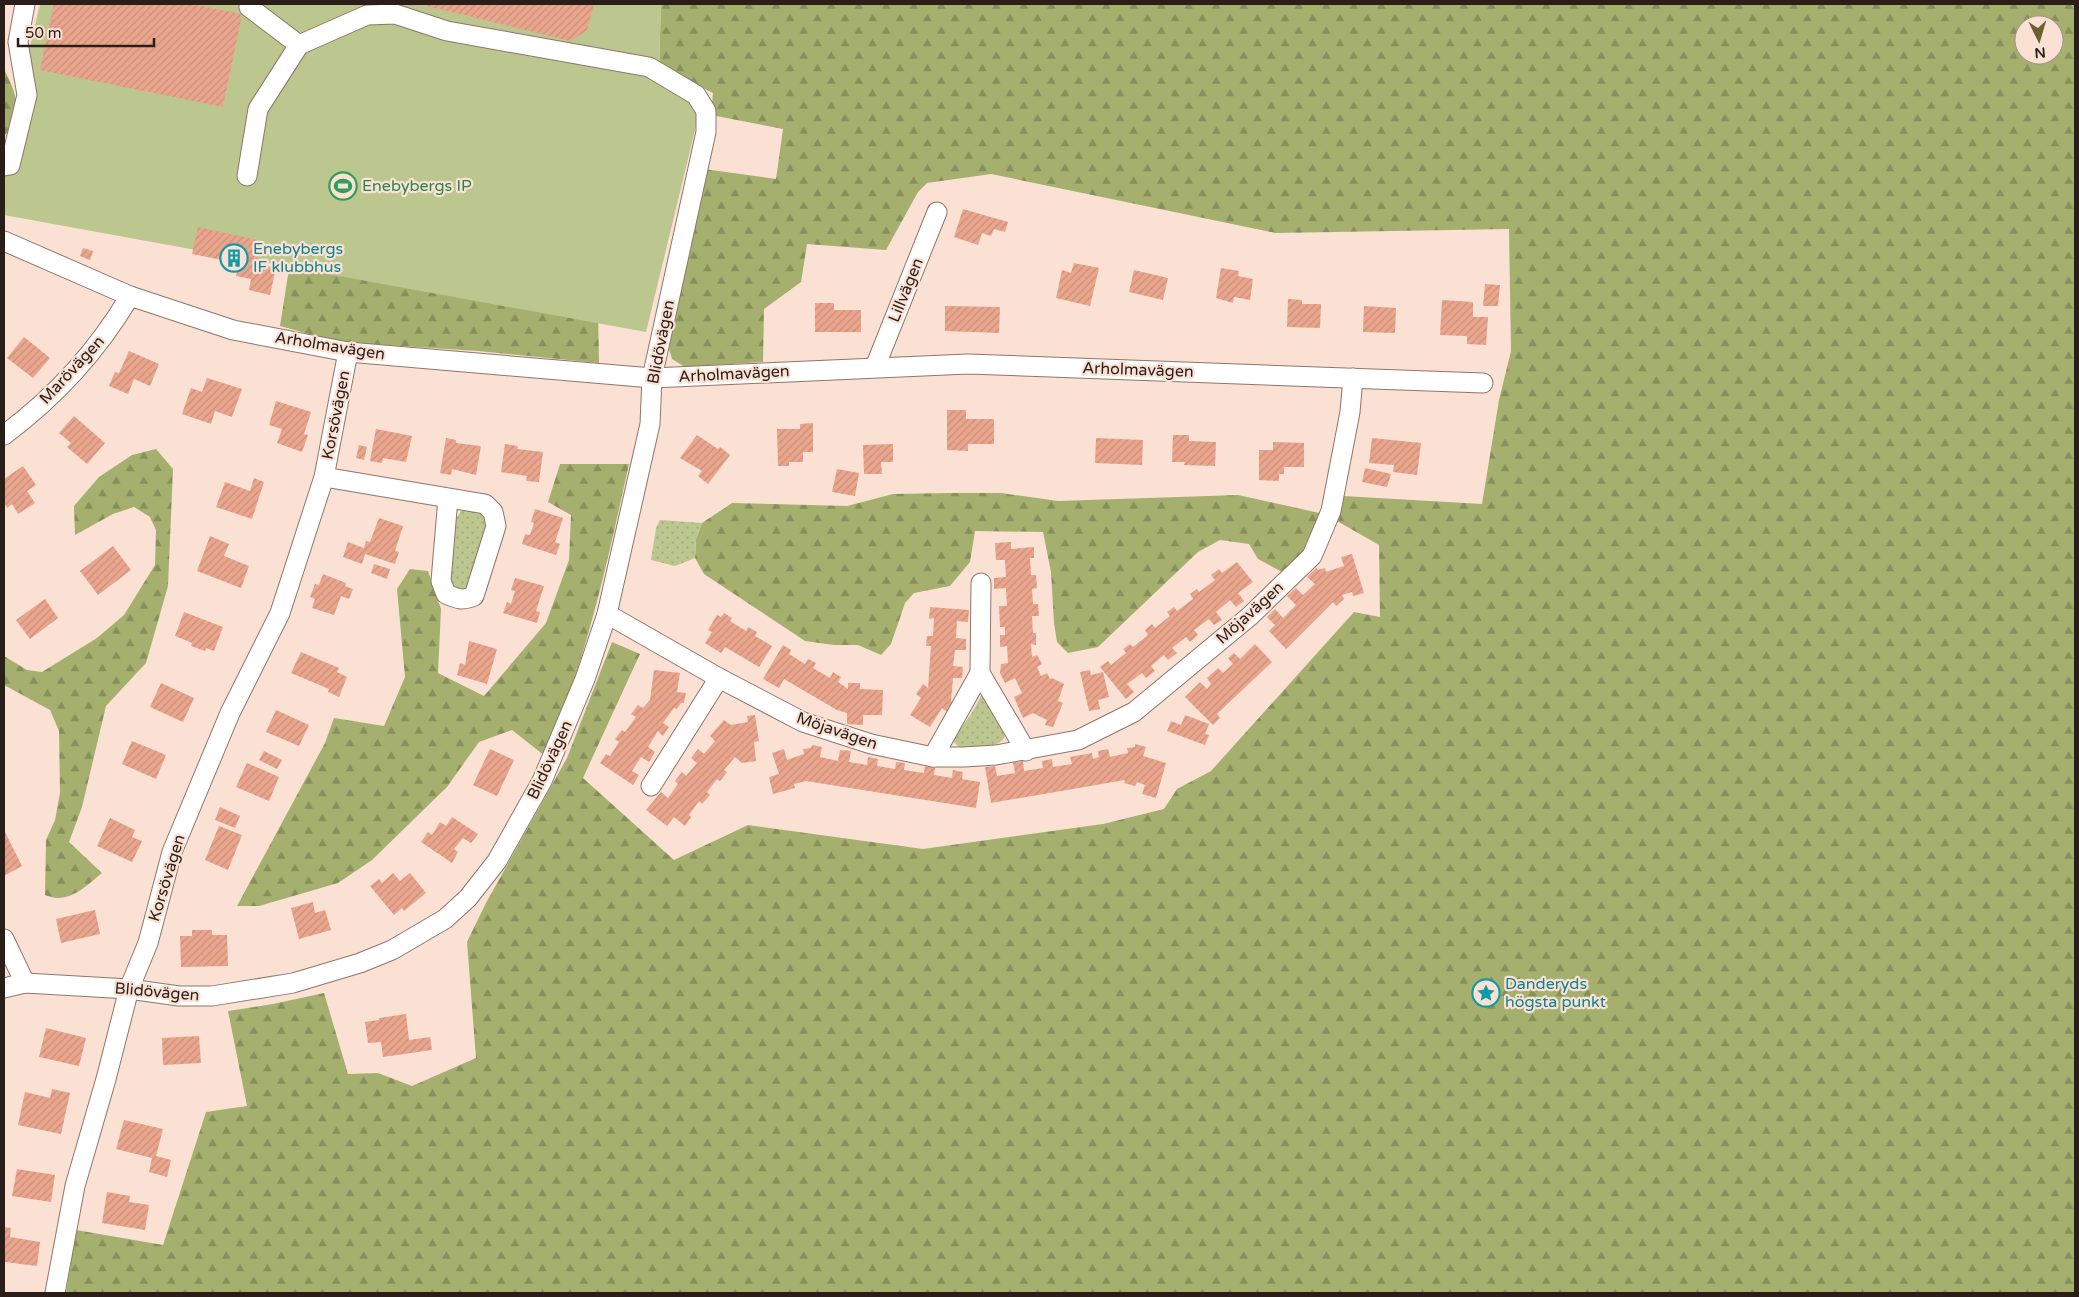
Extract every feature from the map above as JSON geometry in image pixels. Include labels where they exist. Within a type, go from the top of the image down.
[{"type":"street","points":[[4,166],[10,165],[27,95],[18,42],[25,4]]},
{"type":"street","points":[[249,7],[299,45]]},
{"type":"street","points":[[247,176],[258,109],[299,45],[367,15],[397,9]]},
{"type":"street","name":"Blidövägen","points":[[4,988],[25,983],[129,989],[179,996],[212,996],[293,983],[360,963],[384,953],[445,919],[468,898],[497,861],[542,781],[585,679],[607,614],[650,424],[652,378],[706,132],[706,111],[696,95],[650,67],[447,31],[397,9]]},
{"type":"street","name":"Lillvägen","points":[[875,367],[937,212]]},
{"type":"street","name":"Arholmavägen","points":[[4,241],[130,296],[233,330],[348,352],[652,378],[968,364],[1483,383]]},
{"type":"street","name":"Marövägen","points":[[4,435],[26,419],[68,378],[111,329],[130,296]]},
{"type":"street","name":"Korsövägen","points":[[55,1293],[75,1186],[106,1079],[129,989],[148,943],[172,852],[230,713],[280,613],[324,477],[348,352]]},
{"type":"street","name":"Möjavägen","points":[[607,614],[719,678],[803,722],[871,744],[934,757],[996,755],[1078,740],[1134,712],[1250,616],[1312,556],[1331,511],[1350,412],[1353,378]]},
{"type":"street","name":"Korsövägen","points":[[324,477],[485,504],[492,512],[496,526],[474,596],[466,600],[446,594],[441,581],[448,498]]},
{"type":"street","points":[[934,757],[980,673],[981,583]]},
{"type":"street","points":[[980,673],[1026,751]]},
{"type":"street","points":[[651,786],[719,678]]},
{"type":"street","points":[[4,940],[25,983]]},
{"type":"green space","name":"Enebybergs IP","points":[[40,4],[661,4],[659,66],[705,89],[646,332],[4,215],[4,157]]},
{"type":"green space","points":[[661,4],[2075,4],[2075,1293],[66,1293],[76,1230],[163,1245],[206,1112],[247,1106],[228,1011],[324,993],[348,1074],[378,1073],[412,1086],[476,1058],[467,942],[486,903],[567,758],[612,642],[640,654],[583,778],[674,860],[748,825],[923,849],[1103,824],[1164,809],[1177,789],[1211,771],[1354,612],[1380,617],[1379,545],[1337,521],[1343,496],[1482,504],[1499,400],[1511,351],[1509,229],[1276,233],[991,174],[927,183],[918,192],[886,250],[807,244],[801,282],[764,309],[763,362],[685,367],[672,359],[669,349],[684,254],[704,169],[776,179],[783,129],[711,115],[713,93],[659,66]]},
{"type":"green space","points":[[4,69],[15,95],[16,111],[4,137]]},
{"type":"green space","points":[[291,256],[598,309],[599,363],[478,351],[338,342],[280,326]]},
{"type":"green space","points":[[156,449],[173,469],[168,586],[146,663],[106,706],[82,807],[69,842],[102,873],[76,893],[61,898],[53,898],[45,895],[46,840],[55,820],[60,793],[59,731],[50,710],[4,685],[4,656],[27,670],[42,672],[97,638],[124,615],[155,565],[156,530],[150,517],[134,507],[113,514],[75,535],[74,506],[99,477],[132,455]]},
{"type":"green space","points":[[560,464],[629,464],[604,575],[584,649],[545,756],[512,730],[479,742],[447,787],[372,860],[338,883],[259,906],[237,906],[325,743],[334,718],[384,726],[405,677],[397,589],[410,569],[428,571],[441,609],[438,673],[484,696],[546,623],[569,560],[571,515],[548,502]]},
{"type":"green space","points":[[1001,493],[1058,501],[1238,495],[1324,514],[1310,544],[1282,572],[1258,559],[1249,544],[1220,540],[1198,552],[1098,647],[1068,653],[1057,642],[1051,572],[1043,532],[975,531],[970,562],[950,586],[914,593],[905,603],[891,644],[881,655],[858,645],[834,645],[805,641],[704,574],[695,558],[696,539],[702,523],[732,503],[847,506],[893,494]]},
{"type":"green space","points":[[470,508],[485,514],[487,525],[469,589],[463,591],[452,586],[449,578],[453,523],[462,510]]},
{"type":"green space","points":[[660,520],[702,523],[696,539],[695,558],[675,566],[651,560],[656,528]]},
{"type":"green space","points":[[982,694],[1005,736],[1002,741],[991,746],[978,748],[959,747],[954,742],[953,735],[966,721]]},
{"type":"building","points":[[54,4],[191,4],[242,14],[223,107],[40,70]]},
{"type":"building","points":[[419,4],[594,4],[587,30],[571,41]]},
{"type":"building","points":[[963,209],[1008,222],[1005,232],[994,229],[991,236],[982,233],[978,245],[954,237]]},
{"type":"building","name":"Enebybergs IF klubbhus","points":[[198,227],[262,241],[257,263],[276,268],[270,295],[249,290],[251,279],[236,276],[238,268],[226,266],[227,261],[192,254]]},
{"type":"building","points":[[83,248],[93,251],[90,260],[80,256]]},
{"type":"building","points":[[1074,263],[1099,268],[1090,306],[1056,298],[1062,270],[1071,273]]},
{"type":"building","points":[[1221,268],[1239,271],[1238,276],[1253,279],[1250,300],[1234,297],[1233,303],[1216,298]]},
{"type":"building","points":[[1134,270],[1168,278],[1163,300],[1129,292]]},
{"type":"building","points":[[1485,284],[1500,285],[1498,306],[1483,306]]},
{"type":"building","points":[[1288,299],[1302,300],[1302,304],[1321,304],[1320,328],[1287,327]]},
{"type":"building","points":[[1442,300],[1473,302],[1473,317],[1488,317],[1486,345],[1467,344],[1467,336],[1440,335]]},
{"type":"building","points":[[815,303],[834,303],[834,310],[861,310],[861,332],[815,332]]},
{"type":"building","points":[[945,306],[1000,307],[999,333],[945,331]]},
{"type":"building","points":[[1364,306],[1396,308],[1395,333],[1363,332]]},
{"type":"building","points":[[24,337],[50,358],[33,378],[7,358]]},
{"type":"building","points":[[129,351],[159,364],[150,386],[134,379],[128,394],[109,386],[115,372],[119,373]]},
{"type":"building","points":[[207,378],[242,389],[232,417],[215,411],[211,424],[182,414],[191,388],[202,392]]},
{"type":"building","points":[[276,401],[311,412],[304,434],[308,435],[302,452],[277,443],[282,429],[269,425]]},
{"type":"building","points":[[947,410],[966,410],[966,419],[994,419],[994,444],[968,444],[968,451],[947,450]]},
{"type":"building","points":[[74,416],[105,443],[87,464],[67,447],[71,443],[59,433]]},
{"type":"building","points":[[813,423],[813,452],[803,452],[803,462],[789,462],[789,466],[778,466],[777,429],[800,429],[800,424]]},
{"type":"building","points":[[376,429],[412,436],[406,462],[383,458],[382,463],[370,461]]},
{"type":"building","points":[[697,435],[718,449],[720,447],[730,455],[708,484],[698,476],[702,471],[680,458]]},
{"type":"building","points":[[1173,435],[1189,435],[1189,441],[1216,442],[1215,466],[1184,465],[1185,462],[1172,462]]},
{"type":"building","points":[[446,438],[456,440],[456,443],[481,446],[476,475],[452,469],[451,475],[440,473]]},
{"type":"building","points":[[1096,438],[1143,440],[1142,465],[1095,463]]},
{"type":"building","points":[[1372,438],[1421,443],[1417,475],[1393,472],[1394,465],[1369,463]]},
{"type":"building","points":[[1273,442],[1304,443],[1304,467],[1284,467],[1284,474],[1279,474],[1279,481],[1259,480],[1259,450],[1273,450]]},
{"type":"building","points":[[505,444],[518,446],[517,449],[543,452],[539,482],[526,481],[527,476],[501,472]]},
{"type":"building","points":[[893,444],[893,462],[881,462],[882,474],[864,474],[863,445]]},
{"type":"building","points":[[359,445],[367,447],[364,460],[356,458]]},
{"type":"building","points":[[23,466],[36,485],[27,491],[35,503],[18,514],[12,504],[7,508],[4,502],[4,479]]},
{"type":"building","points":[[1365,468],[1391,474],[1387,487],[1362,482]]},
{"type":"building","points":[[837,469],[859,473],[855,496],[832,492]]},
{"type":"building","points":[[254,478],[264,482],[252,519],[216,507],[225,482],[250,491]]},
{"type":"building","points":[[535,509],[563,518],[555,542],[560,544],[556,555],[522,544],[525,534],[530,535],[534,523],[531,522]]},
{"type":"building","points":[[379,518],[403,526],[395,551],[399,552],[395,564],[365,554],[362,564],[343,557],[348,542],[364,548],[366,541],[370,542]]},
{"type":"building","points":[[210,536],[229,544],[224,556],[249,566],[241,588],[197,571]]},
{"type":"building","points":[[1011,542],[1011,549],[1034,547],[1034,558],[1030,558],[1031,575],[1036,575],[1037,588],[1032,589],[1033,604],[1038,604],[1039,616],[1032,616],[1033,633],[1036,633],[1036,645],[1031,644],[1032,657],[1037,655],[1042,664],[1037,667],[1041,676],[1047,673],[1050,679],[1052,678],[1064,684],[1058,701],[1063,703],[1053,727],[1045,725],[1047,720],[1033,713],[1023,718],[1014,697],[1022,693],[1015,678],[1005,683],[1000,673],[1001,664],[1008,663],[1007,646],[1000,647],[1000,635],[1005,635],[1005,627],[1000,627],[999,606],[1007,606],[1006,588],[994,589],[994,578],[1006,577],[1005,560],[996,560],[995,543]]},
{"type":"building","points":[[113,546],[131,570],[98,595],[80,571]]},
{"type":"building","points":[[1352,554],[1364,593],[1353,596],[1352,592],[1342,595],[1344,599],[1336,606],[1333,602],[1286,649],[1269,631],[1275,625],[1267,617],[1275,609],[1283,618],[1296,605],[1287,596],[1296,588],[1303,595],[1315,584],[1307,577],[1316,568],[1318,570],[1325,568],[1326,572],[1344,566],[1341,557]]},
{"type":"building","points":[[1237,562],[1253,582],[1238,593],[1244,601],[1236,607],[1230,600],[1216,612],[1222,620],[1214,625],[1209,619],[1194,630],[1198,635],[1190,642],[1186,637],[1172,648],[1177,653],[1168,660],[1164,655],[1151,666],[1155,671],[1146,678],[1142,673],[1127,684],[1134,692],[1126,699],[1100,667],[1108,661],[1111,665],[1126,653],[1123,649],[1130,644],[1133,647],[1148,635],[1145,630],[1152,624],[1155,628],[1170,616],[1167,612],[1174,607],[1177,611],[1193,599],[1190,594],[1197,589],[1199,592],[1215,580],[1211,575],[1219,569],[1222,573]]},
{"type":"building","points":[[374,564],[390,569],[387,579],[371,573]]},
{"type":"building","points":[[323,574],[346,583],[345,586],[353,589],[349,599],[341,596],[334,615],[312,608],[315,599],[310,597],[315,584],[319,585]]},
{"type":"building","points":[[515,578],[544,586],[536,611],[540,612],[537,623],[503,613],[507,602],[511,604],[515,591],[511,590]]},
{"type":"building","points":[[45,599],[58,618],[30,639],[16,620]]},
{"type":"building","points":[[930,607],[969,610],[968,622],[957,621],[956,638],[966,639],[966,650],[955,650],[953,666],[963,667],[962,678],[953,678],[951,701],[956,705],[950,714],[942,708],[930,727],[910,715],[921,698],[916,694],[923,684],[928,688],[931,646],[926,646],[927,636],[933,636],[934,618],[929,619]]},
{"type":"building","points":[[184,612],[223,627],[214,651],[206,648],[205,651],[191,646],[192,643],[175,636]]},
{"type":"building","points":[[724,613],[732,618],[730,621],[746,631],[748,627],[757,632],[755,636],[772,646],[759,667],[725,647],[721,653],[705,643],[712,632],[708,630],[717,615],[721,617]]},
{"type":"building","points":[[469,641],[497,649],[487,684],[457,675],[460,663],[465,665]]},
{"type":"building","points":[[1255,644],[1272,662],[1217,714],[1220,718],[1213,725],[1185,697],[1200,682],[1207,689],[1211,684],[1207,678],[1218,668],[1223,673],[1233,664],[1228,658],[1234,653],[1240,659]]},
{"type":"building","points":[[783,645],[791,650],[789,654],[805,664],[808,659],[816,663],[813,668],[830,678],[833,672],[841,677],[838,682],[848,689],[848,683],[860,683],[860,689],[883,690],[882,715],[863,715],[863,725],[847,724],[847,713],[837,710],[784,679],[779,688],[763,679]]},
{"type":"building","points":[[301,652],[339,668],[337,672],[347,677],[339,697],[328,692],[329,689],[291,673]]},
{"type":"building","points":[[654,670],[680,673],[677,692],[686,693],[684,703],[681,703],[677,709],[674,708],[663,723],[669,727],[663,736],[658,731],[648,747],[655,752],[649,762],[641,757],[632,771],[639,775],[633,785],[600,763],[606,754],[610,756],[619,742],[615,739],[622,730],[625,732],[636,717],[631,714],[638,705],[643,708],[650,700]]},
{"type":"building","points":[[1090,670],[1091,675],[1103,672],[1109,697],[1098,700],[1100,709],[1089,711],[1080,672]]},
{"type":"building","points":[[161,683],[194,698],[183,722],[150,707]]},
{"type":"building","points":[[276,710],[309,725],[299,746],[266,732]]},
{"type":"building","points":[[755,715],[759,741],[754,742],[756,761],[742,763],[735,757],[724,770],[727,772],[720,781],[717,779],[707,792],[710,795],[702,804],[699,801],[689,815],[691,817],[685,826],[674,817],[667,826],[646,810],[661,792],[668,798],[678,784],[675,781],[682,772],[686,776],[697,763],[691,758],[698,749],[704,754],[715,741],[710,736],[724,720],[731,725],[748,722],[747,716]]},
{"type":"building","points":[[1185,715],[1209,724],[1205,734],[1209,735],[1205,745],[1167,731],[1171,721],[1181,725]]},
{"type":"building","points":[[132,741],[166,755],[156,779],[122,764]]},
{"type":"building","points":[[1135,744],[1146,747],[1143,756],[1166,763],[1156,798],[1142,794],[1145,785],[1137,782],[1135,786],[1124,783],[1125,780],[991,803],[985,767],[995,766],[997,776],[1015,773],[1013,762],[1023,761],[1024,771],[1043,768],[1042,761],[1052,759],[1053,767],[1072,764],[1070,757],[1092,753],[1093,759],[1099,757],[1098,751],[1108,749],[1110,757],[1128,753],[1127,748],[1135,747]]},
{"type":"building","points":[[812,745],[822,747],[820,757],[838,761],[840,750],[851,751],[849,762],[867,765],[868,757],[878,759],[877,766],[895,769],[896,762],[905,763],[904,770],[924,773],[925,766],[935,768],[934,775],[952,778],[953,770],[963,772],[962,779],[980,782],[976,808],[806,781],[794,784],[795,788],[773,794],[769,777],[779,774],[772,753],[784,749],[787,760],[804,754],[803,749],[811,748]]},
{"type":"building","points":[[490,749],[514,760],[497,796],[473,785]]},
{"type":"building","points":[[264,751],[282,760],[277,769],[259,760]]},
{"type":"building","points":[[247,763],[279,777],[269,801],[236,787]]},
{"type":"building","points":[[220,807],[240,816],[235,828],[215,820]]},
{"type":"building","points":[[452,817],[478,834],[471,843],[463,838],[454,849],[458,852],[452,863],[421,842],[428,832],[432,835],[440,822],[446,826]]},
{"type":"building","points":[[110,818],[135,830],[132,837],[142,841],[132,862],[97,846]]},
{"type":"building","points":[[219,826],[242,835],[228,870],[205,860]]},
{"type":"building","points":[[4,830],[22,866],[4,876]]},
{"type":"building","points":[[393,873],[400,881],[410,873],[426,893],[404,911],[402,908],[394,915],[370,886],[379,879],[382,883]]},
{"type":"building","points":[[313,902],[315,913],[325,910],[331,930],[299,939],[291,908]]},
{"type":"building","points":[[95,910],[100,934],[61,943],[56,919]]},
{"type":"building","points":[[192,930],[212,930],[212,935],[227,935],[228,966],[181,967],[180,936],[192,936]]},
{"type":"building","points":[[406,1014],[409,1040],[430,1037],[432,1050],[383,1057],[381,1042],[368,1043],[365,1022]]},
{"type":"building","points":[[46,1028],[86,1038],[79,1066],[39,1057]]},
{"type":"building","points":[[199,1036],[201,1063],[163,1065],[162,1038]]},
{"type":"building","points":[[52,1089],[70,1093],[61,1134],[18,1125],[25,1092],[50,1098]]},
{"type":"building","points":[[124,1120],[163,1129],[156,1156],[171,1160],[167,1177],[149,1172],[152,1158],[116,1149]]},
{"type":"building","points":[[17,1169],[55,1175],[51,1202],[12,1196]]},
{"type":"building","points":[[107,1192],[130,1196],[129,1202],[149,1205],[145,1230],[102,1223]]},
{"type":"building","points":[[4,1227],[11,1228],[10,1237],[40,1242],[37,1266],[5,1262]]},
{"type":"place","name":"Enebybergs IP","points":[[343,186]]},
{"type":"place","name":"Enebybergs IF klubbhus","points":[[234,258]]},
{"type":"place","name":"Danderyds högsta punkt","points":[[1486,993]]}]
